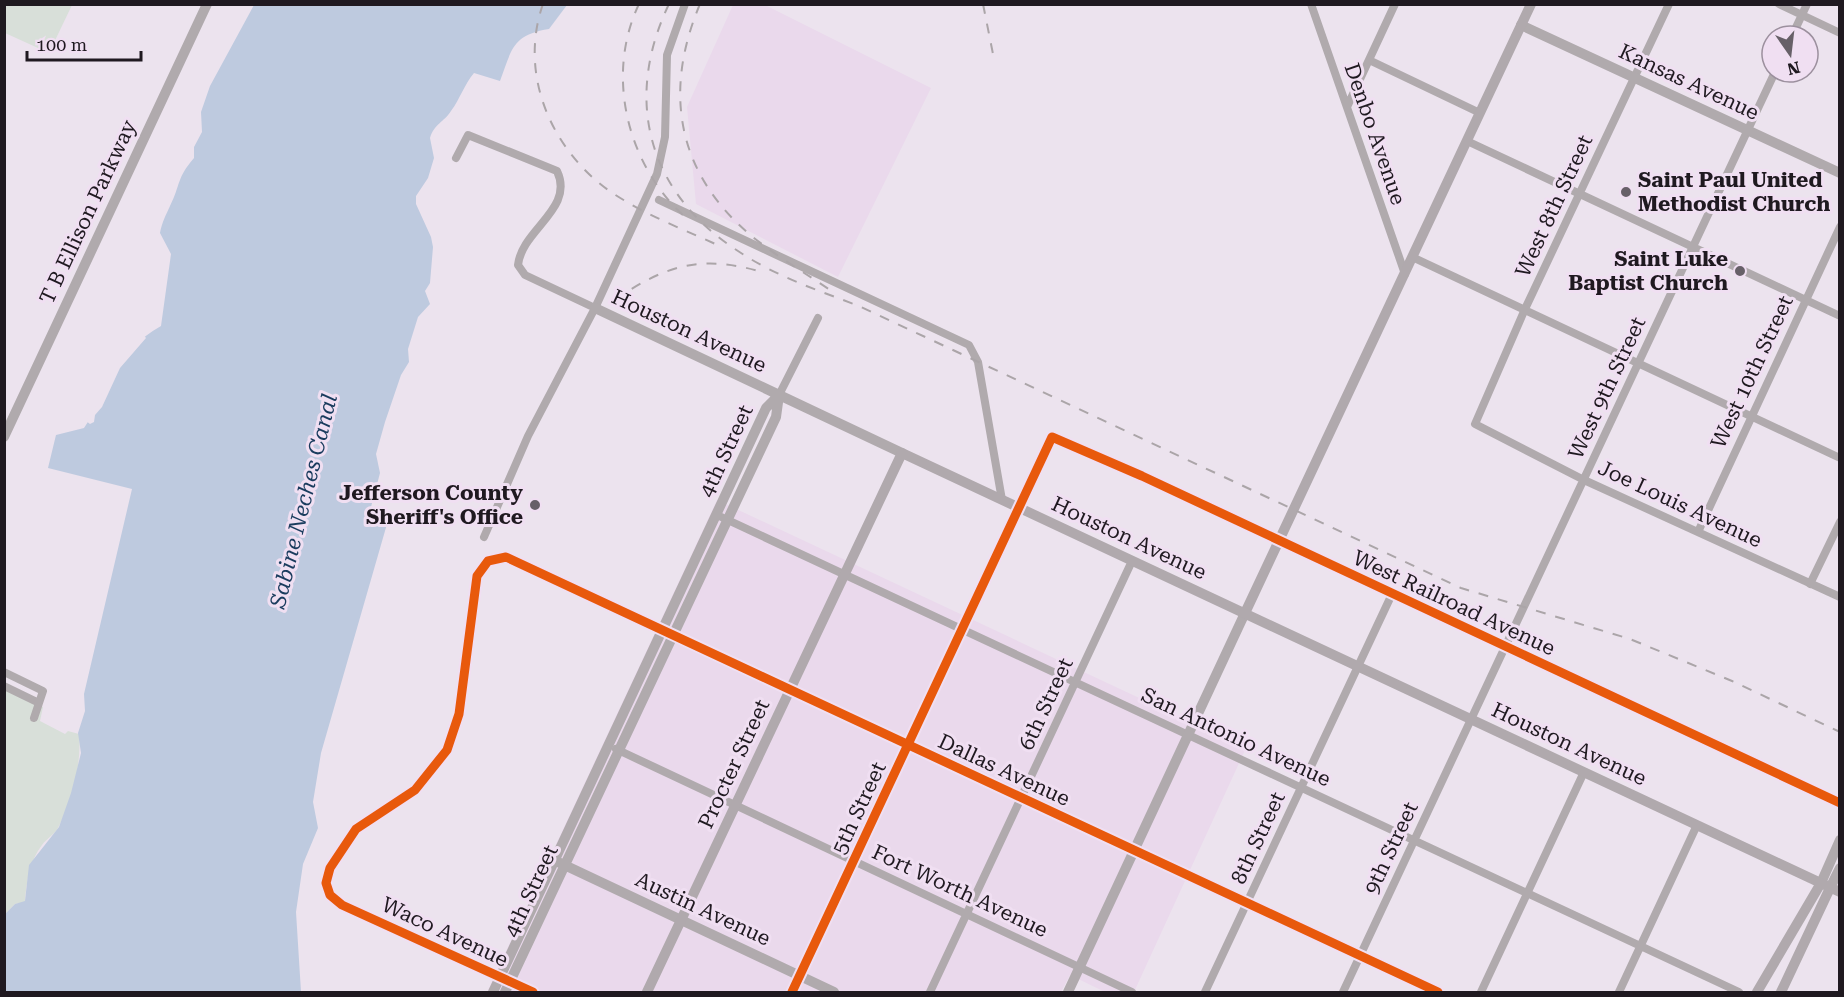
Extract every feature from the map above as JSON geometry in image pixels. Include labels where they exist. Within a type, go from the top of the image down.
[{"type":"main road","points":[[1245,613],[1531,4]]},
{"type":"main road","name":"Houston Avenue","points":[[902,453],[1830,888]]},
{"type":"main road","name":"Procter Street","points":[[647,993],[738,805],[844,573],[902,453]]},
{"type":"main road","points":[[1757,993],[1830,888]]},
{"type":"main road","points":[[1781,993],[1830,888]]},
{"type":"street","name":"T B Ellison Parkway","points":[[4,436],[207,4]]},
{"type":"street","points":[[484,537],[528,436],[595,308],[657,174],[665,137],[667,55],[685,4]]},
{"type":"street","name":"Denbo Avenue","points":[[1311,4],[1405,274]]},
{"type":"street","points":[[1347,107],[1395,4]]},
{"type":"street","name":"West 8th Street","points":[[1475,424],[1525,309],[1669,4]]},
{"type":"street","points":[[1779,4],[1839,33]]},
{"type":"street","points":[[1798,24],[1807,4]]},
{"type":"street","name":"Kansas Avenue","points":[[1521,25],[1839,173]]},
{"type":"street","points":[[1369,60],[1480,112]]},
{"type":"street","name":"West 9th Street","points":[[1471,719],[1770,84]]},
{"type":"street","name":"Houston Avenue","points":[[456,159],[468,135],[557,171],[561,181],[558,201],[520,252],[518,265],[525,275],[902,453]]},
{"type":"street","points":[[1467,141],[1839,316]]},
{"type":"street","points":[[659,200],[969,345],[978,362],[1002,500]]},
{"type":"street","name":"West 10th Street","points":[[1698,532],[1839,228]]},
{"type":"street","points":[[1412,257],[1839,458]]},
{"type":"street","points":[[779,395],[818,318]]},
{"type":"street","name":"4th Street","points":[[493,993],[505,980],[614,748],[674,634],[766,408],[779,395]]},
{"type":"street","name":"Joe Louis Avenue","points":[[1475,424],[1584,480],[1839,597]]},
{"type":"street","name":"West Railroad Avenue","points":[[1052,437],[1142,476],[1839,803]]},
{"type":"street","name":"5th Street","points":[[792,993],[1052,437]]},
{"type":"street","name":"4th Street","points":[[614,748],[663,629],[722,517]]},
{"type":"street","name":"San Antonio Avenue","points":[[722,517],[1739,993]]},
{"type":"street","points":[[1810,584],[1839,522]]},
{"type":"street","name":"Dallas Avenue","points":[[342,905],[330,895],[326,883],[330,868],[356,829],[415,790],[447,750],[459,714],[477,576],[488,561],[506,557],[1438,993]]},
{"type":"street","name":"6th Street","points":[[930,993],[1132,561]]},
{"type":"street","points":[[1358,666],[1392,594]]},
{"type":"street","points":[[1068,993],[1245,613]]},
{"type":"street","name":"8th Street","points":[[1205,993],[1358,666]]},
{"type":"street","points":[[4,672],[43,691],[37,702],[34,718]]},
{"type":"street","points":[[4,686],[37,702]]},
{"type":"street","name":"9th Street","points":[[1344,993],[1471,719]]},
{"type":"street","name":"Fort Worth Avenue","points":[[614,748],[1132,993]]},
{"type":"street","points":[[1481,993],[1584,772]]},
{"type":"street","points":[[1619,993],[1697,825]]},
{"type":"street","points":[[1830,888],[1839,840]]},
{"type":"street","name":"Austin Avenue","points":[[559,863],[834,993]]},
{"type":"street","points":[[1830,888],[1839,868]]},
{"type":"street","name":"Waco Avenue","points":[[342,905],[533,993]]},
{"type":"street","name":"4th Street","points":[[505,980],[505,993]]},
{"type":"shaded area","points":[[5,4],[72,5],[49,53],[5,33]]},
{"type":"shaded area","points":[[733,5],[765,5],[931,88],[838,277],[696,204],[687,107]]},
{"type":"shaded area","points":[[717,500],[1246,748],[1134,992],[1105,992],[1070,975],[1061,992],[487,992]]},
{"type":"shaded area","points":[[5,690],[43,707],[40,721],[65,734],[68,731],[79,734],[80,746],[75,782],[63,817],[34,858],[25,902],[15,904],[5,914]]},
{"type":"water","name":"Sabine Neches Canal","points":[[254,5],[567,5],[549,29],[527,35],[515,45],[500,81],[474,73],[448,115],[434,129],[430,138],[434,158],[428,178],[416,196],[416,204],[431,237],[433,247],[430,283],[425,291],[430,304],[418,317],[408,349],[409,362],[401,375],[376,454],[380,473],[371,507],[373,512],[387,518],[387,524],[321,753],[313,802],[318,828],[303,864],[296,912],[301,992],[5,992],[5,914],[15,904],[25,901],[29,865],[59,827],[71,793],[81,753],[78,733],[85,711],[84,694],[132,489],[48,468],[56,435],[84,428],[124,359],[146,336],[161,326],[171,254],[160,233],[162,225],[181,177],[194,158],[194,147],[202,132],[201,112],[210,86]]},
{"type":"pier","points":[[142,333],[146,338],[120,368],[102,407],[95,415],[94,422],[90,424],[86,421],[97,404],[115,364]]},
{"type":"railway","points":[[543,4],[536,31],[535,58],[538,84],[557,133],[572,155],[590,175],[611,192],[637,208],[722,247]]},
{"type":"railway","points":[[639,4],[629,31],[624,60],[623,89],[628,118],[636,145],[649,172],[665,196],[685,217]]},
{"type":"railway","points":[[669,4],[655,40],[648,75],[647,109],[652,142],[664,173],[683,201],[707,228],[752,260],[797,282],[859,306],[1461,588],[1630,639],[1732,681],[1840,732]]},
{"type":"railway","points":[[700,4],[688,37],[682,70],[680,101],[684,132],[693,160],[708,188],[728,214],[763,245],[830,290]]},
{"type":"railway","points":[[983,4],[993,54]]},
{"type":"railway","points":[[615,300],[651,278],[686,266],[723,264],[765,273]]},
{"type":"cycle path","points":[[792,992],[1052,437],[1142,476],[1840,803]]},
{"type":"cycle path","points":[[533,992],[342,905],[330,895],[326,883],[330,868],[356,829],[415,790],[447,750],[459,714],[477,576],[488,561],[506,557],[1438,992]]},
{"type":"place","name":"Saint Paul United Methodist Church","points":[[1626,192]]},
{"type":"place","name":"Saint Luke Baptist Church","points":[[1740,271]]},
{"type":"place","name":"Jefferson County Sheriff's Office","points":[[535,505]]}]
